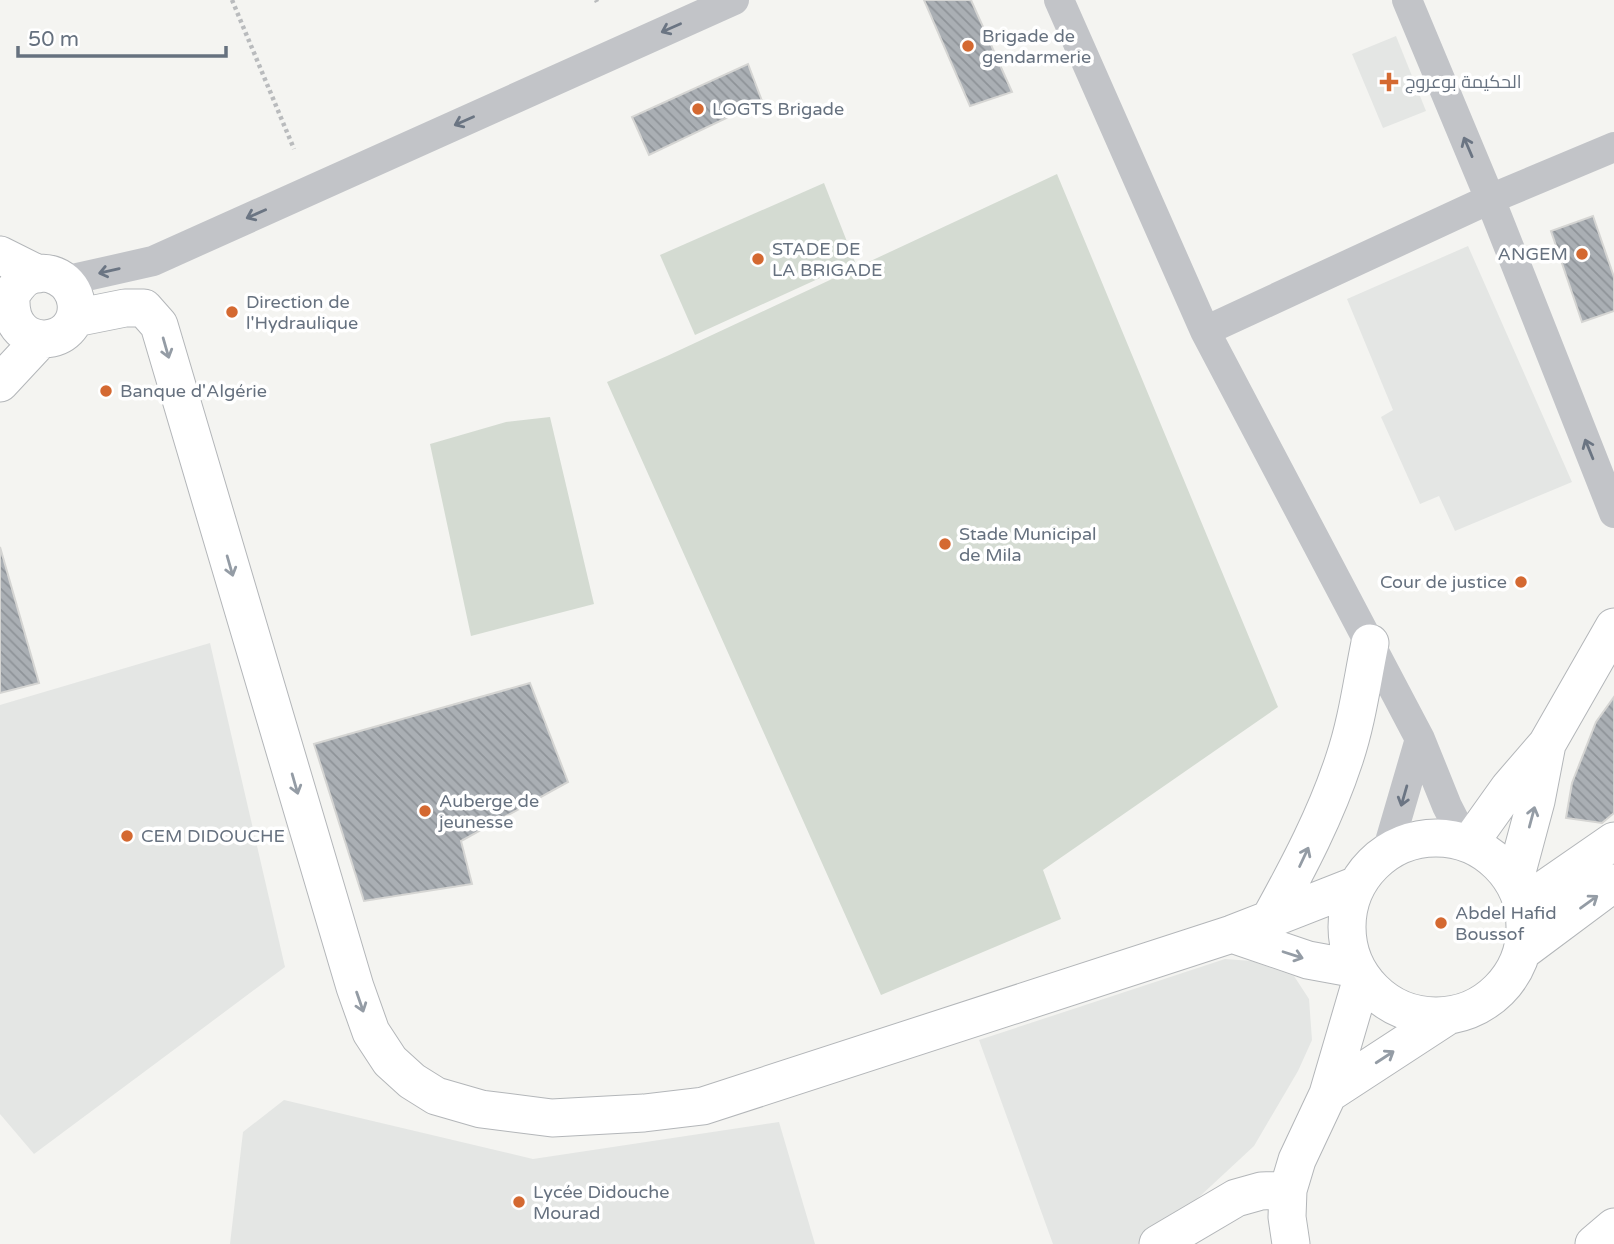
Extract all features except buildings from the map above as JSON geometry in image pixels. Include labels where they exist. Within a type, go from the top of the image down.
[{"type":"main road","points":[[0,255],[21,291]]},
{"type":"main road","points":[[21,291],[75,298],[75,318]]},
{"type":"main road","points":[[21,291],[10,311],[13,321],[29,337],[40,340],[61,334],[75,318],[125,307],[144,308],[159,325],[355,987],[371,1032],[390,1061],[412,1081],[436,1096],[481,1109],[552,1118],[703,1106],[1232,934],[1357,885]]},
{"type":"main road","points":[[0,383],[40,340]]},
{"type":"main road","points":[[1467,843],[1508,788],[1546,744],[1614,627]]},
{"type":"main road","points":[[1271,917],[1321,819],[1345,759],[1370,643]]},
{"type":"main road","points":[[1518,893],[1546,744]]},
{"type":"main road","points":[[1328,1094],[1446,1017],[1472,1010],[1495,996],[1513,975],[1524,950],[1526,927],[1518,893],[1495,859],[1467,843],[1446,838],[1425,839],[1405,843],[1387,852],[1370,867],[1357,885],[1349,905],[1346,927],[1349,948],[1359,974],[1385,1001],[1414,1014],[1446,1017]]},
{"type":"main road","points":[[1518,893],[1614,841]]},
{"type":"main road","points":[[1524,950],[1614,883]]},
{"type":"main road","points":[[1232,934],[1359,974]]},
{"type":"main road","points":[[1291,1244],[1287,1217],[1288,1190],[1297,1160],[1328,1094],[1359,974]]},
{"type":"main road","points":[[1158,1244],[1236,1198],[1261,1191],[1288,1190]]},
{"type":"main road","points":[[1594,1244],[1614,1227]]},
{"type":"street","points":[[21,291],[153,261],[734,0]]},
{"type":"street","points":[[1059,0],[1205,331],[1420,739],[1447,806],[1467,843]]},
{"type":"street","points":[[1407,0],[1490,199],[1614,513]]},
{"type":"street","points":[[1205,331],[1490,199],[1614,148]]},
{"type":"street","points":[[144,308],[153,261]]},
{"type":"street","points":[[1387,852],[1420,739]]},
{"type":"path","points":[[232,0],[294,149]]},
{"type":"shaded area","name":"الحكيمة بوعروج","points":[[1396,36],[1426,111],[1383,128],[1352,54]]},
{"type":"shaded area","name":"Stade Municipal de Mila","points":[[1057,174],[1278,707],[1043,870],[1061,919],[881,995],[607,382]]},
{"type":"shaded area","name":"STADE DE LA BRIGADE","points":[[824,183],[855,262],[695,335],[660,255]]},
{"type":"shaded area","points":[[1468,246],[1572,482],[1455,531],[1439,496],[1420,504],[1381,417],[1393,410],[1347,299]]},
{"type":"shaded area","points":[[550,417],[594,604],[471,636],[430,444],[506,422]]},
{"type":"shaded area","name":"CEM DIDOUCHE","points":[[210,643],[285,967],[34,1154],[0,1114],[0,705]]},
{"type":"shaded area","points":[[1225,959],[1252,961],[1294,976],[1309,999],[1312,1040],[1298,1071],[1254,1146],[1170,1224],[1138,1244],[1053,1244],[979,1040]]},
{"type":"shaded area","name":"Lycée Didouche Mourad","points":[[284,1100],[533,1159],[779,1122],[815,1244],[230,1244],[243,1132]]},
{"type":"place","name":"Brigade de gendarmerie","points":[[968,46]]},
{"type":"place","name":"الحكيمة بوعروج","points":[[1389,82]]},
{"type":"place","name":"LOGTS Brigade","points":[[698,109]]},
{"type":"place","name":"ANGEM","points":[[1582,254]]},
{"type":"place","name":"STADE DE LA BRIGADE","points":[[758,259]]},
{"type":"place","name":"Direction de l'Hydraulique","points":[[232,312]]},
{"type":"place","name":"Banque d'Algérie","points":[[106,391]]},
{"type":"place","name":"Stade Municipal de Mila","points":[[945,544]]},
{"type":"place","name":"Cour de justice","points":[[1521,582]]},
{"type":"place","name":"Auberge de jeunesse","points":[[425,811]]},
{"type":"place","name":"CEM DIDOUCHE","points":[[127,836]]},
{"type":"place","name":"Abdel Hafid Boussof","points":[[1441,923]]},
{"type":"place","name":"Lycée Didouche Mourad","points":[[519,1202]]}]
